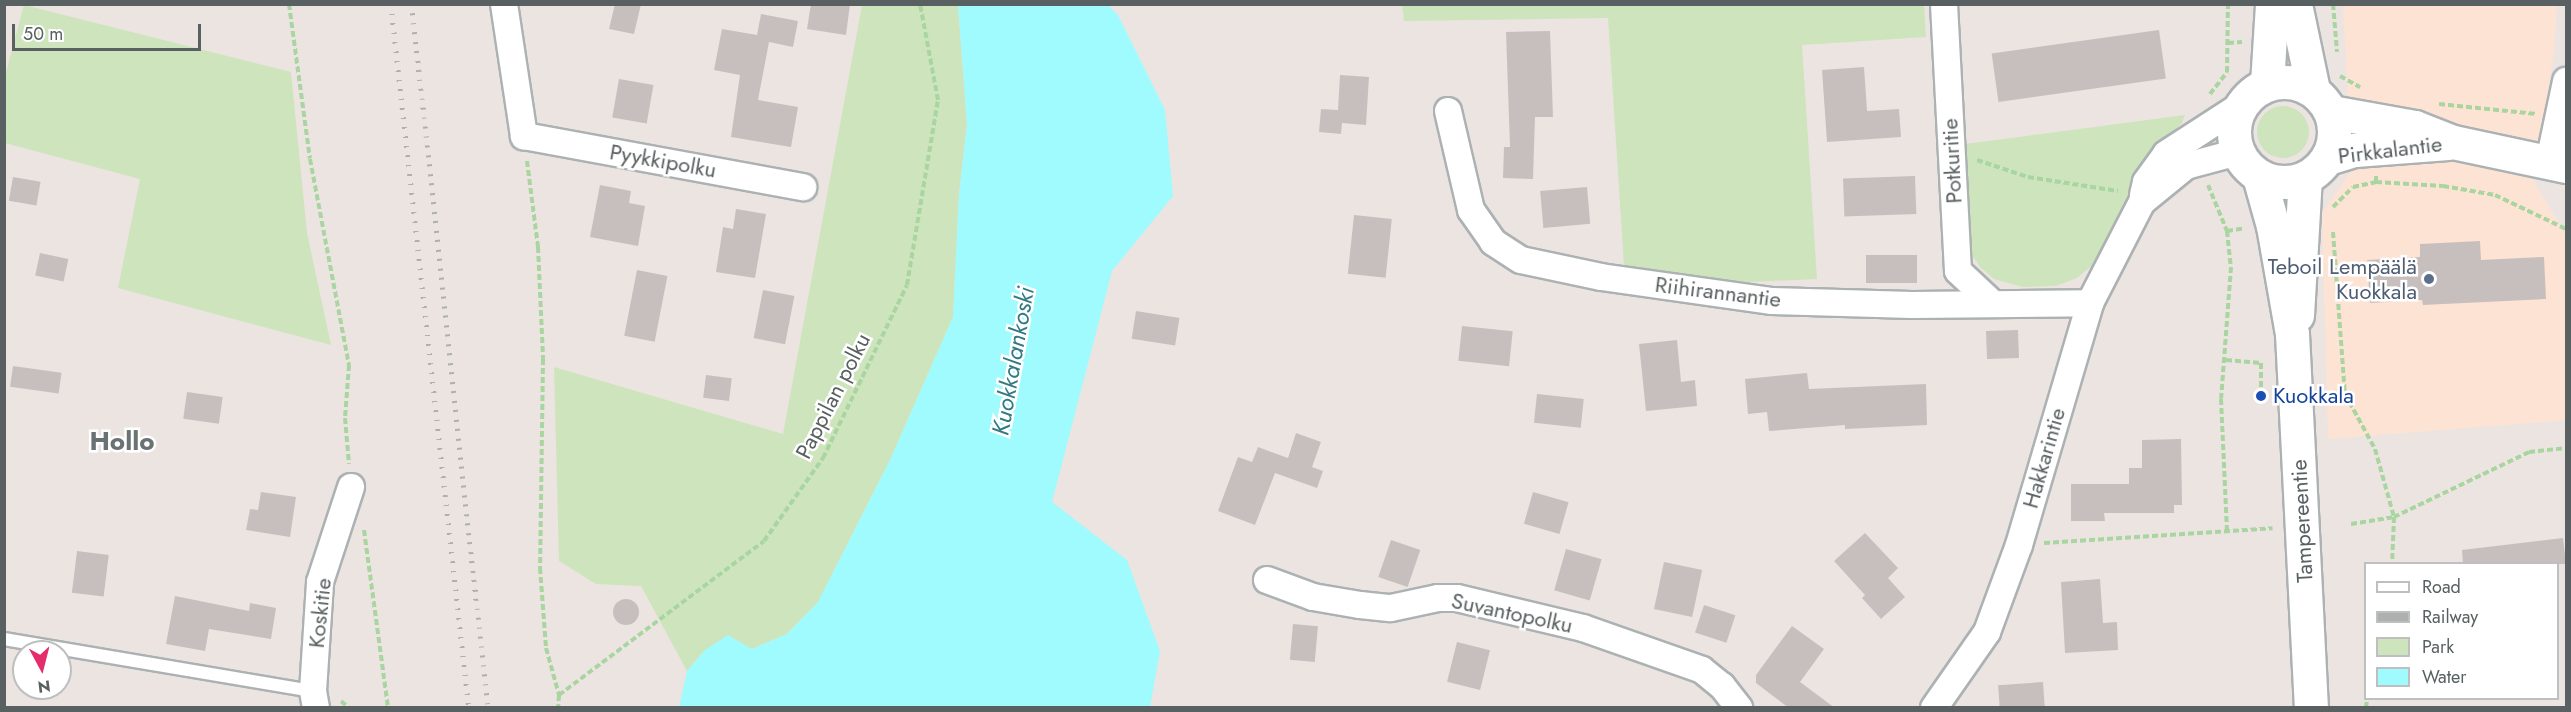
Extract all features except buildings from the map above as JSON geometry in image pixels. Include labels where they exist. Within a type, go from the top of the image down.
[{"type":"main road","points":[[2272,4],[2255,94],[2234,137],[2249,164],[2274,182],[2316,168],[2334,136],[2295,4]]},
{"type":"main road","points":[[2255,94],[2285,82],[2322,101]]},
{"type":"main road","name":"Pirkkalantie","points":[[2322,101],[2375,133]]},
{"type":"main road","name":"Pirkkalantie","points":[[2316,168],[2375,133],[2415,127],[2453,142],[2558,164]]},
{"type":"main road","name":"Tampereentie","points":[[2249,164],[2273,226],[2292,334],[2311,708]]},
{"type":"main road","name":"Tampereentie","points":[[2292,334],[2301,291],[2316,168]]},
{"type":"street","points":[[504,4],[524,136]]},
{"type":"street","name":"Potkuritie","points":[[1944,4],[1958,271],[1991,302]]},
{"type":"street","points":[[2558,164],[2556,116],[2566,81]]},
{"type":"street","name":"Hakkarintie","points":[[1934,708],[1987,632],[2019,545],[2090,303],[2143,197],[2146,182],[2166,154],[2255,94]]},
{"type":"street","name":"Riihirannantie","points":[[1448,111],[1471,210],[1493,242],[1521,260],[1601,277],[1772,301],[1912,305],[1991,302],[2090,303]]},
{"type":"street","name":"Pyykkipolku","points":[[524,136],[803,187]]},
{"type":"street","name":"Hakkarintie","points":[[2143,197],[2200,159],[2249,164]]},
{"type":"street","name":"Koskitie","points":[[314,699],[320,582],[351,487]]},
{"type":"street","name":"Suvantopolku","points":[[1267,580],[1313,597],[1360,605],[1391,608],[1438,598],[1457,598],[1583,628],[1702,670],[1722,686],[1739,708]]},
{"type":"lane","points":[[4,639],[314,699]]},
{"type":"path","points":[[289,4],[310,159],[349,365],[345,418],[351,487],[364,528],[388,708]]},
{"type":"path","name":"Pappilan polku","points":[[560,695],[764,541],[823,458],[907,285],[938,100],[920,4]]},
{"type":"path","points":[[2194,134],[2190,118],[2227,72],[2228,4]]},
{"type":"path","points":[[2333,4],[2337,56]]},
{"type":"path","points":[[2338,66],[2339,75],[2378,96],[2375,133],[2376,182]]},
{"type":"path","points":[[2430,103],[2556,116]]},
{"type":"path","points":[[524,136],[538,247],[543,359],[540,568],[546,648],[560,695],[558,708]]},
{"type":"path","points":[[1951,149],[2028,177],[2143,197]]},
{"type":"path","points":[[2200,159],[2227,231],[2231,267],[2226,360],[2221,399],[2227,532]]},
{"type":"path","points":[[2332,212],[2346,190],[2376,182],[2443,186],[2495,195],[2566,230]]},
{"type":"path","points":[[2333,223],[2344,394],[2375,449],[2394,517],[2392,562]]},
{"type":"path","points":[[2226,360],[2261,363],[2261,396]]},
{"type":"path","points":[[2351,524],[2394,517],[2519,456],[2566,448]]},
{"type":"path","points":[[2019,545],[2277,528]]},
{"type":"shaded area","points":[[2343,5],[2557,5],[2554,52],[2534,182],[2566,235],[2566,420],[2328,439],[2322,213],[2352,170]]},
{"type":"green space","points":[[24,5],[291,72],[307,233],[331,345],[118,288],[140,179],[5,143],[5,76]]},
{"type":"green space","points":[[862,5],[958,5],[967,124],[959,195],[953,317],[890,460],[818,602],[787,634],[752,649],[705,650],[687,671],[641,586],[596,584],[559,561],[554,367],[783,434]]},
{"type":"green space","points":[[1402,5],[1924,5],[1926,37],[1802,45],[1817,279],[1745,282],[1624,266],[1608,18],[1404,21]]},
{"type":"green space","points":[[2283,106],[2297,110],[2305,118],[2309,132],[2305,146],[2297,154],[2283,158],[2269,154],[2261,146],[2257,132],[2261,118],[2269,110]]},
{"type":"green space","points":[[2185,115],[2182,123],[2145,159],[2095,263],[2077,278],[2056,286],[2023,287],[1994,279],[1980,267],[1971,253],[1965,209],[1965,144]]},
{"type":"water","name":"Kuokkalankoski","points":[[958,5],[1108,5],[1118,15],[1165,110],[1173,196],[1112,271],[1052,502],[1127,560],[1160,651],[1150,707],[679,707],[687,671],[705,650],[728,635],[752,649],[787,634],[818,602],[890,460],[953,317],[959,195],[967,124]]},
{"type":"railway","points":[[391,4],[469,708]]},
{"type":"railway","points":[[412,4],[488,708]]},
{"type":"place","name":"Teboil Lempäälä Kuokkala","points":[[2429,279]]},
{"type":"place","name":"Kuokkala","points":[[2261,396]]},
{"type":"district","name":"Hollo","points":[[122,442]]}]
